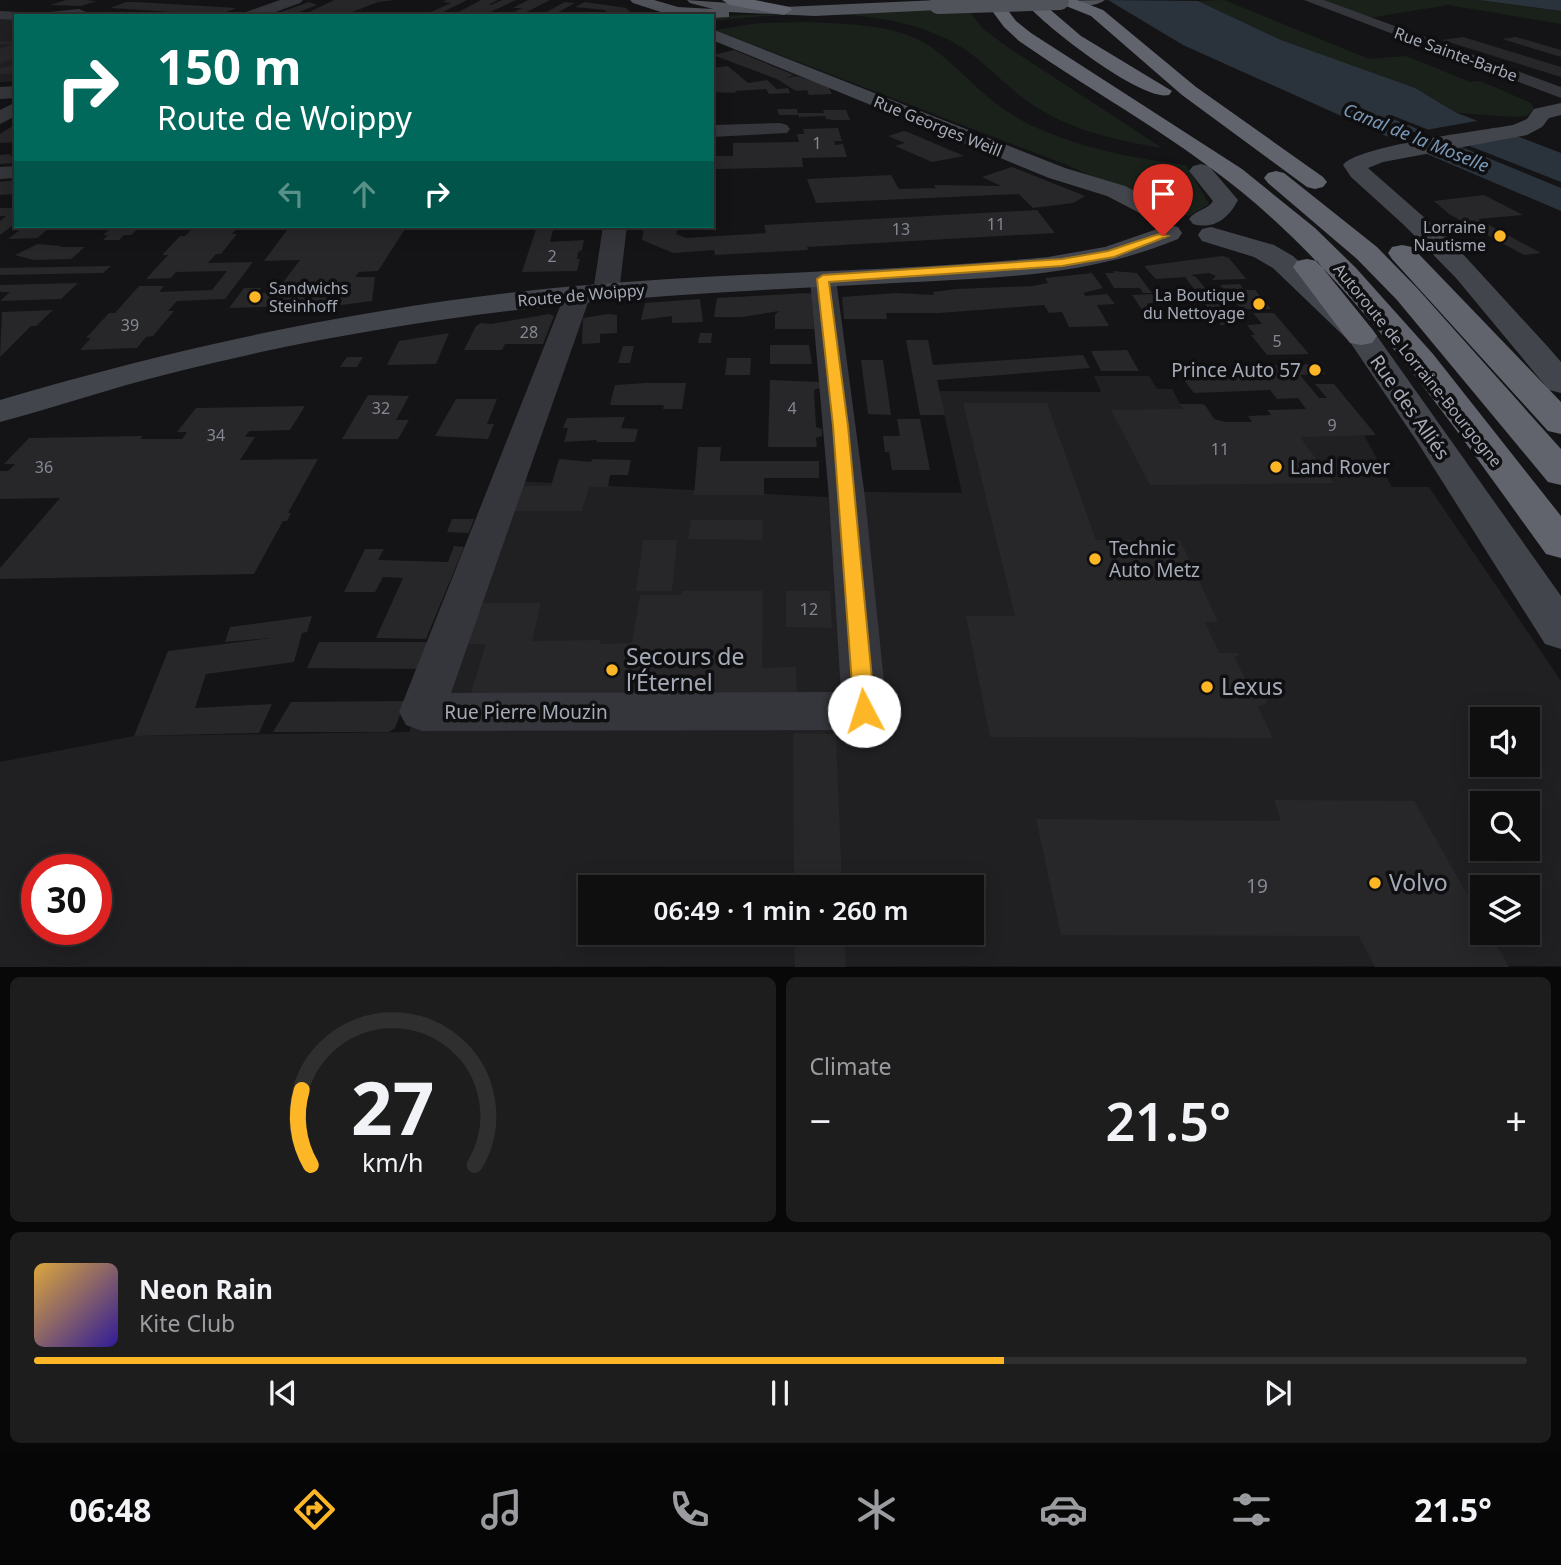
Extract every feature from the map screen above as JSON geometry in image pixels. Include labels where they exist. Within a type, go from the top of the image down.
[{"type":"highway","points":[[730,0],[784,10]]},
{"type":"highway","points":[[970,0],[976,12],[1020,51],[1201,171],[1258,214],[1304,263],[1361,336]]},
{"type":"highway","name":"Autoroute de Lorraine-Bourgogne","points":[[992,0],[1010,24],[1025,37],[1201,151],[1262,196],[1331,258],[1430,374],[1561,544]]},
{"type":"highway","name":"Autoroute de Lorraine-Bourgogne","points":[[1011,0],[1043,32],[1116,80],[1231,147],[1322,213],[1407,294],[1561,473]]},
{"type":"highway","points":[[1031,0],[1053,23],[1080,42],[1300,171]]},
{"type":"highway","points":[[1063,1],[1097,13],[1189,91],[1364,218],[1413,263],[1561,423]]},
{"type":"main road","points":[[643,0],[681,14]]},
{"type":"main road","points":[[695,0],[734,9],[784,10],[1094,0]]},
{"type":"main road","points":[[714,14],[819,9]]},
{"type":"main road","name":"Rue Georges Weill","points":[[714,37],[1057,173],[1116,191],[1166,225]]},
{"type":"main road","points":[[1561,109],[1541,113],[1535,123],[1519,130],[1377,156],[1355,165],[1359,172],[1401,206],[1448,251],[1561,383]]},
{"type":"main road","points":[[1201,171],[1226,200],[1207,227]]},
{"type":"main road","name":"Rue des Alliés","points":[[1166,225],[1178,214],[1264,251],[1283,262],[1361,336],[1436,443],[1561,632]]},
{"type":"main road","name":"Route de Woippy","points":[[0,411],[127,375],[305,332],[429,311],[592,293],[1062,263],[1139,247],[1166,225]]},
{"type":"street","points":[[255,14],[295,0]]},
{"type":"street","name":"Rue Sainte-Barbe","points":[[1301,0],[1350,15]]},
{"type":"street","name":"Rue Sainte-Barbe","points":[[1311,0],[1561,93]]},
{"type":"street","points":[[0,15],[10,8]]},
{"type":"street","points":[[64,14],[84,14]]},
{"type":"street","points":[[714,131],[780,129]]},
{"type":"street","points":[[592,293],[614,228]]},
{"type":"street","name":"Rue Pierre Mouzin","points":[[592,293],[422,712],[864,711],[843,459],[823,279]]},
{"type":"shaded area","points":[[1224,0],[1369,59],[1406,56],[1470,82],[1480,81],[1531,103],[1534,109],[1528,115],[1517,117],[1457,113],[1424,93],[1281,40],[1198,1]]},
{"type":"shaded area","points":[[1324,0],[1476,0],[1561,11],[1561,24],[1448,5],[1369,18]]},
{"type":"shaded area","points":[[968,9],[982,28],[1006,46],[1162,148],[1113,138],[1065,123],[1025,100],[964,49],[925,30],[896,22],[835,14],[714,21],[714,16]]},
{"type":"shaded area","points":[[0,18],[14,18],[14,81],[0,82]]},
{"type":"shaded area","points":[[804,22],[871,26],[920,40],[998,105],[1040,129],[1102,150],[1186,165],[1209,204],[1189,216],[1173,212],[1067,165],[715,30],[759,23]]},
{"type":"shaded area","points":[[1094,376],[1149,376],[1157,389],[1172,389],[1189,420],[1364,435],[1392,487],[1429,487],[1561,681],[1561,966],[0,967],[0,762],[134,736],[409,732],[515,481],[847,498],[864,497],[864,492],[962,493],[939,391],[1101,392]]},
{"type":"water","name":"Canal de la Moselle","points":[[1108,0],[1198,1],[1281,40],[1415,88],[1457,113],[1561,153],[1561,182],[1391,115],[1386,116],[1561,188],[1561,211],[1183,45]]},
{"type":"water","points":[[1478,0],[1561,0],[1561,11]]},
{"type":"pier","points":[[1482,120],[1520,134],[1416,154],[1381,138]]},
{"type":"building","points":[[66,0],[97,1],[81,6],[50,5]]},
{"type":"building","points":[[334,0],[395,0],[378,2],[347,14],[305,14]]},
{"type":"building","points":[[467,0],[439,14],[426,14],[451,3],[442,2]]},
{"type":"building","points":[[481,0],[498,0],[488,5],[491,5],[502,0],[516,0],[486,14],[455,14]]},
{"type":"building","points":[[528,0],[550,0],[523,14],[510,14],[522,8],[513,8]]},
{"type":"building","points":[[126,2],[136,2],[236,8],[221,14],[203,14],[110,8]]},
{"type":"building","points":[[309,2],[317,5],[294,14],[276,14]]},
{"type":"building","points":[[565,2],[575,3],[555,14],[543,14]]},
{"type":"building","points":[[585,2],[626,8],[632,14],[609,14],[605,10],[575,7]]},
{"type":"building","points":[[1463,37],[1561,67],[1561,77],[1442,40]]},
{"type":"building","points":[[1516,37],[1561,50],[1561,57],[1502,39]]},
{"type":"building","points":[[0,41],[14,42],[14,58],[0,64],[0,49],[12,44],[0,44]]},
{"type":"building","points":[[734,50],[794,75],[785,78],[797,76],[828,86],[832,94],[809,95],[807,90],[796,91],[777,79],[714,55]]},
{"type":"building","points":[[14,65],[14,73],[0,74],[0,68]]},
{"type":"building","points":[[728,66],[748,83],[767,80],[777,89],[788,88],[790,93],[769,94],[766,89],[735,91],[736,93],[714,92],[714,68]]},
{"type":"building","points":[[777,109],[797,109],[798,115],[779,115]]},
{"type":"building","points":[[823,110],[846,110],[850,120],[826,119],[825,116],[799,117],[798,113],[824,113]]},
{"type":"building","points":[[14,125],[14,142],[0,143],[0,134]]},
{"type":"building","points":[[838,128],[842,141],[834,141],[835,145],[843,144],[847,157],[802,158],[803,167],[714,169],[714,156],[733,156],[733,143],[799,142],[797,134],[804,134],[803,129]]},
{"type":"building","points":[[904,131],[964,156],[932,162],[895,146],[905,143],[888,136]]},
{"type":"building","points":[[0,155],[14,155],[14,163],[0,164]]},
{"type":"building","points":[[1012,167],[1085,196],[1073,203],[1033,208],[1019,194],[816,203],[807,179],[891,175],[899,189],[936,188],[934,185],[1001,186],[982,177]]},
{"type":"building","points":[[14,180],[14,194],[0,195],[0,182]]},
{"type":"building","name":"Lorraine Nautisme","points":[[1484,195],[1523,215],[1478,219],[1541,253],[1524,255],[1449,214],[1434,201]]},
{"type":"building","points":[[0,208],[14,208],[14,224],[0,235],[0,221],[6,216],[0,216]]},
{"type":"building","points":[[1037,210],[1055,233],[715,255],[714,250],[673,253],[642,240],[644,228],[678,228],[676,234],[686,238],[766,233],[764,225]]},
{"type":"building","points":[[22,228],[50,228],[37,238],[8,239]]},
{"type":"building","points":[[112,228],[139,228],[119,240],[103,240],[108,235],[103,235]]},
{"type":"building","points":[[193,228],[237,228],[232,234],[237,234],[221,254],[216,254],[208,263],[253,262],[225,299],[177,301],[168,311],[174,311],[153,336],[146,337],[137,348],[80,350],[91,338],[86,338],[109,313],[115,313],[139,286],[164,286],[159,292],[212,290],[227,271],[176,272],[171,278],[146,279],[168,255],[162,255],[180,236],[185,236]]},
{"type":"building","points":[[289,228],[406,228],[378,271],[359,272],[355,277],[375,277],[372,301],[319,308],[301,303],[303,300],[282,301],[265,307],[229,308],[244,288],[261,288],[258,293],[275,293],[300,260],[264,261]]},
{"type":"building","points":[[536,228],[554,228],[550,242],[584,240],[582,250],[578,252],[577,259],[580,259],[577,271],[522,272]]},
{"type":"building","points":[[38,244],[85,247],[71,259],[34,260],[15,255]]},
{"type":"building","points":[[1222,256],[1229,258],[1246,279],[1212,280],[1216,276],[1209,273],[1191,275],[1196,277],[1236,325],[1221,325],[1185,277],[1156,279],[1144,266]]},
{"type":"building","points":[[111,266],[103,273],[0,275],[0,268]]},
{"type":"building","points":[[1113,271],[1137,273],[1152,293],[1143,293],[1140,288],[1114,288],[1105,273],[1114,273]]},
{"type":"building","points":[[1092,273],[1103,288],[1083,293],[1086,296],[1107,294],[1115,304],[1097,305],[1109,326],[1069,327],[1062,312],[1049,313],[1044,305],[939,313],[886,313],[887,319],[844,319],[842,297],[896,293],[934,295],[933,292],[957,289],[1033,286],[1048,283],[1045,278]]},
{"type":"building","points":[[78,283],[61,299],[0,301],[10,292],[0,292],[0,285]]},
{"type":"building","points":[[1240,284],[1244,290],[1255,290],[1271,309],[1241,309],[1220,285]]},
{"type":"building","points":[[812,294],[814,329],[775,329],[775,315],[779,311],[743,317],[714,317],[717,298]]},
{"type":"building","points":[[1152,294],[1158,303],[1148,303],[1155,314],[1145,314],[1132,295]]},
{"type":"building","points":[[700,299],[703,322],[672,323],[672,316],[641,320],[645,303]]},
{"type":"building","points":[[53,310],[36,326],[31,326],[0,357],[2,312]]},
{"type":"building","points":[[1253,313],[1274,313],[1309,354],[1267,355],[1251,335],[1255,335],[1247,325],[1262,324]]},
{"type":"building","points":[[549,314],[554,316],[543,344],[505,344],[502,350],[464,350],[476,326],[481,323],[491,324]]},
{"type":"building","points":[[617,315],[617,333],[600,334],[600,343],[582,344],[583,318]]},
{"type":"building","points":[[449,333],[436,364],[387,365],[399,341]]},
{"type":"building","points":[[700,333],[712,333],[711,343],[698,343]]},
{"type":"building","points":[[906,340],[928,340],[933,365],[1083,355],[1090,368],[937,380],[945,415],[920,415]]},
{"type":"building","points":[[770,345],[809,345],[812,364],[770,364]]},
{"type":"building","points":[[623,346],[634,346],[630,363],[618,363]]},
{"type":"building","points":[[1127,350],[1139,371],[1101,371],[1091,351]]},
{"type":"building","points":[[347,357],[363,357],[357,367],[340,367]]},
{"type":"building","points":[[727,358],[751,358],[750,375],[725,375]]},
{"type":"building","points":[[861,360],[883,360],[891,415],[868,414]]},
{"type":"building","points":[[1317,364],[1325,374],[1300,375],[1319,398],[1327,398],[1315,384],[1334,384],[1376,435],[1300,437],[1334,483],[1150,485],[1111,410],[1183,409],[1180,404],[1201,404],[1205,405],[1214,419],[1225,422],[1252,422],[1248,416],[1271,415],[1267,410],[1306,409],[1298,398],[1277,399],[1270,390],[1194,393],[1184,380],[1260,376],[1252,366]]},
{"type":"building","points":[[770,380],[820,382],[820,388],[814,390],[816,427],[822,429],[822,436],[816,438],[817,447],[768,447]]},
{"type":"building","points":[[686,383],[682,409],[663,409],[664,405],[610,405],[615,385]]},
{"type":"building","points":[[368,395],[409,396],[396,420],[409,420],[398,439],[342,439]]},
{"type":"building","points":[[456,399],[497,399],[487,424],[494,424],[488,439],[435,436]]},
{"type":"building","name":"Technic Auto Metz","points":[[963,403],[1047,403],[1096,540],[1180,540],[1218,622],[1205,622],[1219,653],[1238,653],[1240,656],[1234,656],[1247,683],[1258,686],[1266,694],[1267,703],[1258,707],[1273,738],[990,737],[966,616],[1015,616]]},
{"type":"building","points":[[305,406],[290,430],[249,431],[245,437],[255,437],[240,460],[318,459],[288,513],[291,513],[287,521],[283,521],[254,574],[0,579],[0,568],[60,498],[0,499],[0,471],[8,471],[15,464],[4,464],[29,438],[143,436],[140,439],[182,439],[187,432],[177,432],[196,408]]},
{"type":"building","points":[[625,417],[621,428],[638,429],[635,442],[564,442],[568,428],[563,428],[567,418]]},
{"type":"building","points":[[897,419],[920,419],[930,470],[892,470],[889,452],[885,452],[883,436],[900,436]]},
{"type":"building","points":[[698,447],[721,447],[720,461],[819,461],[819,478],[764,478],[764,495],[694,495]]},
{"type":"building","points":[[559,459],[591,462],[592,459],[631,460],[628,475],[610,475],[608,487],[589,487],[582,511],[511,511],[519,486],[551,486]]},
{"type":"building","points":[[452,519],[474,519],[469,533],[447,532]]},
{"type":"building","points":[[691,520],[763,520],[762,540],[688,539]]},
{"type":"building","points":[[643,540],[677,540],[672,591],[636,591]]},
{"type":"building","points":[[454,546],[464,547],[426,639],[376,638],[403,578],[383,577],[375,592],[344,592],[365,549],[384,549],[378,560],[448,562]]},
{"type":"building","points":[[683,591],[763,591],[762,668],[796,667],[797,695],[469,699],[486,644],[465,644],[479,603],[541,603],[532,641],[601,640],[600,644],[632,643],[640,595],[681,595]]},
{"type":"building","points":[[786,591],[830,591],[832,628],[786,627]]},
{"type":"building","points":[[312,616],[307,632],[302,633],[294,662],[206,674],[195,708],[272,704],[259,733],[134,736],[168,651],[271,638],[225,642],[230,627]]},
{"type":"building","points":[[319,642],[427,642],[418,669],[307,668]]},
{"type":"building","points":[[405,701],[395,728],[389,732],[273,732],[291,702]]},
{"type":"building","points":[[793,733],[836,734],[842,875],[794,875]]},
{"type":"building","points":[[1274,800],[1414,801],[1470,899],[1470,945],[1497,945],[1509,967],[1375,967],[1359,936],[1061,935],[1036,819],[1281,821]]},
{"type":"building","points":[[794,945],[845,945],[846,967],[795,967]]},
{"type":"place","name":"Lorraine Nautisme","points":[[1500,236]]},
{"type":"place","name":"Sandwichs Steinhoff","points":[[255,297]]},
{"type":"place","name":"La Boutique du Nettoyage","points":[[1259,304]]},
{"type":"place","name":"Prince Auto 57","points":[[1315,370]]},
{"type":"place","name":"Land Rover","points":[[1276,467]]},
{"type":"place","name":"Technic Auto Metz","points":[[1095,559]]},
{"type":"place","name":"Secours de l’Éternel","points":[[612,670]]},
{"type":"place","name":"Lexus","points":[[1207,687]]},
{"type":"place","name":"Volvo","points":[[1375,883]]},
{"type":"route","points":[[864,711],[840,426],[823,279],[1062,263],[1139,247],[1163,236]]}]
